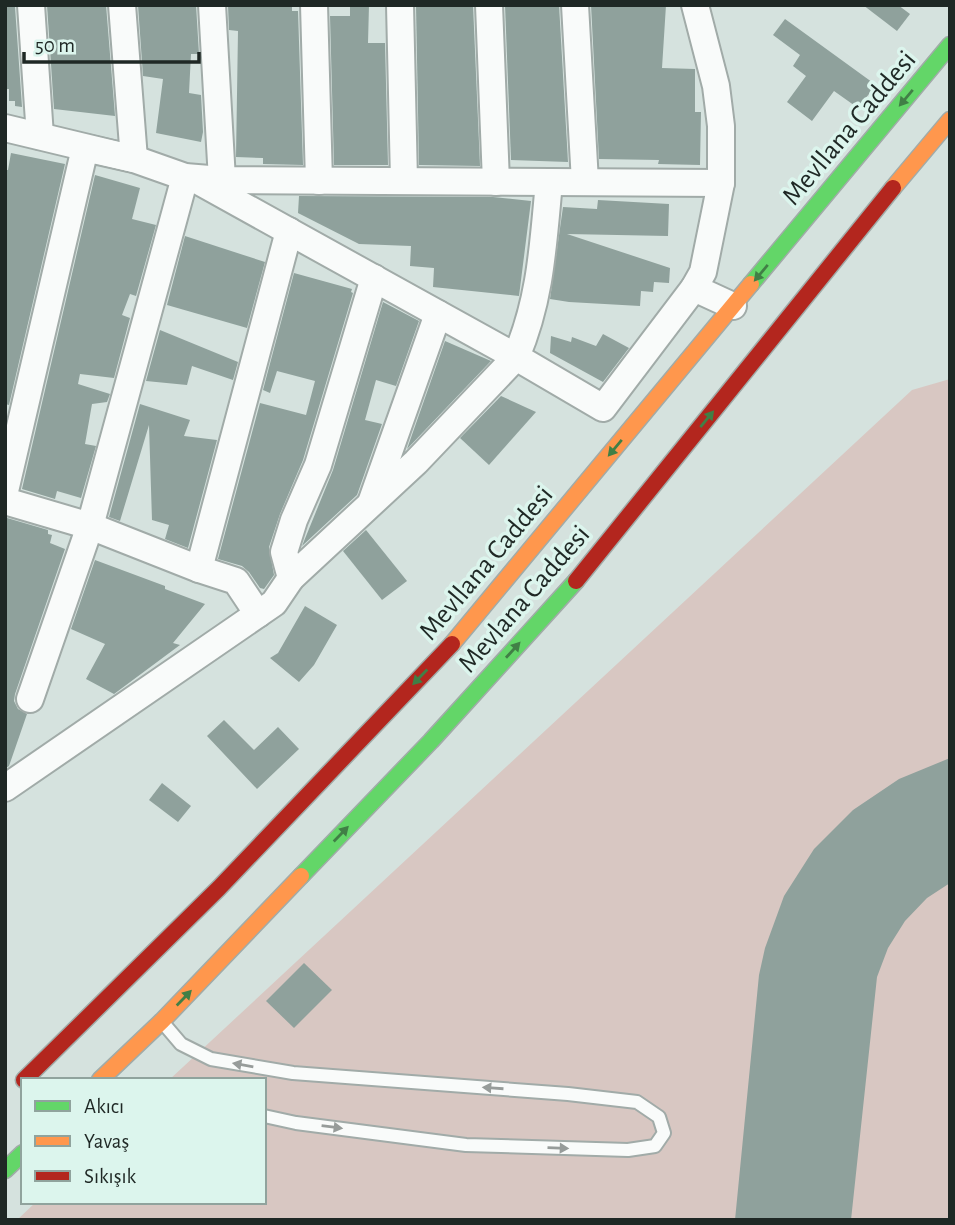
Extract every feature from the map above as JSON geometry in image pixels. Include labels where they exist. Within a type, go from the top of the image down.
[{"type":"main road","name":"Mevllana Caddesi","points":[[25,1078],[219,888],[457,638],[950,46]]},
{"type":"main road","name":"Mevlana Caddesi","points":[[103,1078],[162,1021],[431,741],[581,575],[842,248],[950,120]]},
{"type":"main road","points":[[5,1170],[21,1155]]},
{"type":"street","points":[[31,5],[40,136]]},
{"type":"street","points":[[122,5],[134,159]]},
{"type":"street","points":[[212,5],[222,180]]},
{"type":"street","points":[[314,5],[319,181]]},
{"type":"street","points":[[400,5],[404,181]]},
{"type":"street","points":[[489,5],[496,182]]},
{"type":"street","points":[[575,5],[585,182]]},
{"type":"street","points":[[5,129],[134,159],[189,177],[516,357],[603,408],[694,288],[703,272],[721,183],[721,126],[716,86],[695,5]]},
{"type":"street","points":[[5,491],[85,148],[134,159]]},
{"type":"street","points":[[189,177],[222,180],[721,183]]},
{"type":"street","points":[[30,699],[90,526],[189,177]]},
{"type":"street","points":[[5,788],[274,603],[291,578],[416,462],[516,357],[529,326],[538,290],[549,182]]},
{"type":"street","points":[[199,569],[289,231]]},
{"type":"street","points":[[291,578],[284,552],[294,520],[318,465],[374,278]]},
{"type":"street","points":[[694,288],[733,306]]},
{"type":"street","points":[[371,503],[438,314]]},
{"type":"street","points":[[5,501],[90,526],[236,581],[258,614]]},
{"type":"lane","points":[[162,1021],[181,1044],[211,1059],[293,1073],[568,1094],[637,1102],[659,1117],[664,1133],[655,1146],[628,1150],[466,1145],[296,1123],[266,1116]]},
{"type":"shaded area","points":[[950,379],[950,1220],[17,1220],[34,1204],[266,1204],[266,1078],[171,1078],[912,390]]},
{"type":"building","points":[[47,5],[106,5],[115,116],[54,109]]},
{"type":"building","points":[[138,5],[196,5],[199,54],[191,54],[189,93],[201,95],[201,142],[156,133],[163,79],[143,76]]},
{"type":"building","points":[[228,5],[292,5],[292,11],[298,11],[303,165],[263,164],[263,158],[236,157],[238,31],[229,30]]},
{"type":"building","points":[[350,5],[369,5],[368,43],[385,43],[388,165],[334,165],[330,16],[350,16]]},
{"type":"building","points":[[416,5],[473,5],[480,166],[419,165]]},
{"type":"building","points":[[505,5],[559,5],[568,162],[511,160]]},
{"type":"building","points":[[591,5],[666,5],[662,68],[695,69],[695,112],[701,112],[700,165],[658,164],[659,160],[599,159]]},
{"type":"building","points":[[863,5],[898,5],[910,14],[897,31]]},
{"type":"building","points":[[5,6],[15,7],[22,107],[15,106],[15,101],[9,101],[9,89],[5,89]]},
{"type":"building","points":[[785,19],[876,85],[858,108],[834,91],[812,121],[787,102],[806,76],[793,66],[800,55],[773,35]]},
{"type":"building","points":[[11,153],[65,164],[9,405],[5,404],[5,170],[8,170]]},
{"type":"building","points":[[95,175],[140,188],[132,219],[156,225],[136,296],[130,294],[122,315],[130,318],[114,378],[80,374],[78,384],[110,394],[107,402],[92,404],[85,444],[96,446],[81,498],[57,491],[55,499],[22,489]]},
{"type":"building","points":[[299,196],[493,197],[531,201],[519,296],[433,287],[434,268],[410,266],[411,246],[359,244],[298,213]]},
{"type":"building","points":[[598,200],[669,204],[668,236],[567,234],[670,268],[669,283],[654,282],[653,292],[641,291],[640,306],[550,299],[563,207],[597,209]]},
{"type":"building","points":[[185,236],[265,262],[247,328],[167,305]]},
{"type":"building","points":[[294,273],[352,289],[353,293],[303,460],[269,547],[274,575],[264,589],[260,588],[242,566],[218,559],[260,403],[306,415],[315,381],[277,371],[270,393],[263,390]]},
{"type":"building","points":[[383,302],[419,321],[396,386],[376,380],[365,420],[382,424],[357,495],[302,546],[333,470]]},
{"type":"building","points":[[160,330],[238,362],[233,380],[192,366],[187,385],[146,381]]},
{"type":"building","points":[[603,334],[629,348],[603,382],[550,353],[551,336],[571,342],[572,337],[596,346]]},
{"type":"building","points":[[445,341],[491,361],[407,449]]},
{"type":"building","points":[[501,396],[536,412],[489,465],[460,438]]},
{"type":"building","points":[[140,404],[190,420],[184,436],[217,440],[188,548],[165,539],[169,525],[152,520],[149,425],[120,521],[109,517]]},
{"type":"building","points":[[7,518],[48,530],[48,534],[52,535],[50,543],[65,549],[15,694],[14,701],[18,709],[27,714],[6,768],[5,526]]},
{"type":"building","points":[[366,530],[407,581],[382,600],[343,551]]},
{"type":"building","points":[[95,560],[205,604],[173,643],[180,645],[114,694],[86,679],[105,644],[71,629]]},
{"type":"building","points":[[305,606],[337,625],[314,665],[299,682],[270,658],[278,653]]},
{"type":"building","points":[[224,720],[254,750],[278,727],[299,749],[257,789],[207,736]]},
{"type":"building","points":[[950,758],[950,883],[927,898],[905,921],[888,948],[877,977],[851,1220],[735,1220],[759,975],[765,948],[784,896],[814,849],[853,810],[899,779]]},
{"type":"building","points":[[162,783],[191,806],[178,822],[149,800]]},
{"type":"building","points":[[304,963],[332,990],[294,1028],[266,1001]]},
{"type":"traffic: fast","points":[[751,284],[950,45]]},
{"type":"traffic: fast","points":[[301,876],[431,741],[576,581]]},
{"type":"traffic: fast","points":[[5,1170],[21,1155]]},
{"type":"traffic: slow","points":[[893,188],[950,120]]},
{"type":"traffic: slow","points":[[452,644],[751,284]]},
{"type":"traffic: slow","points":[[102,1078],[162,1021],[301,876]]},
{"type":"traffic: jam","points":[[576,581],[893,188]]},
{"type":"traffic: jam","points":[[26,1078],[219,888],[452,644]]}]
